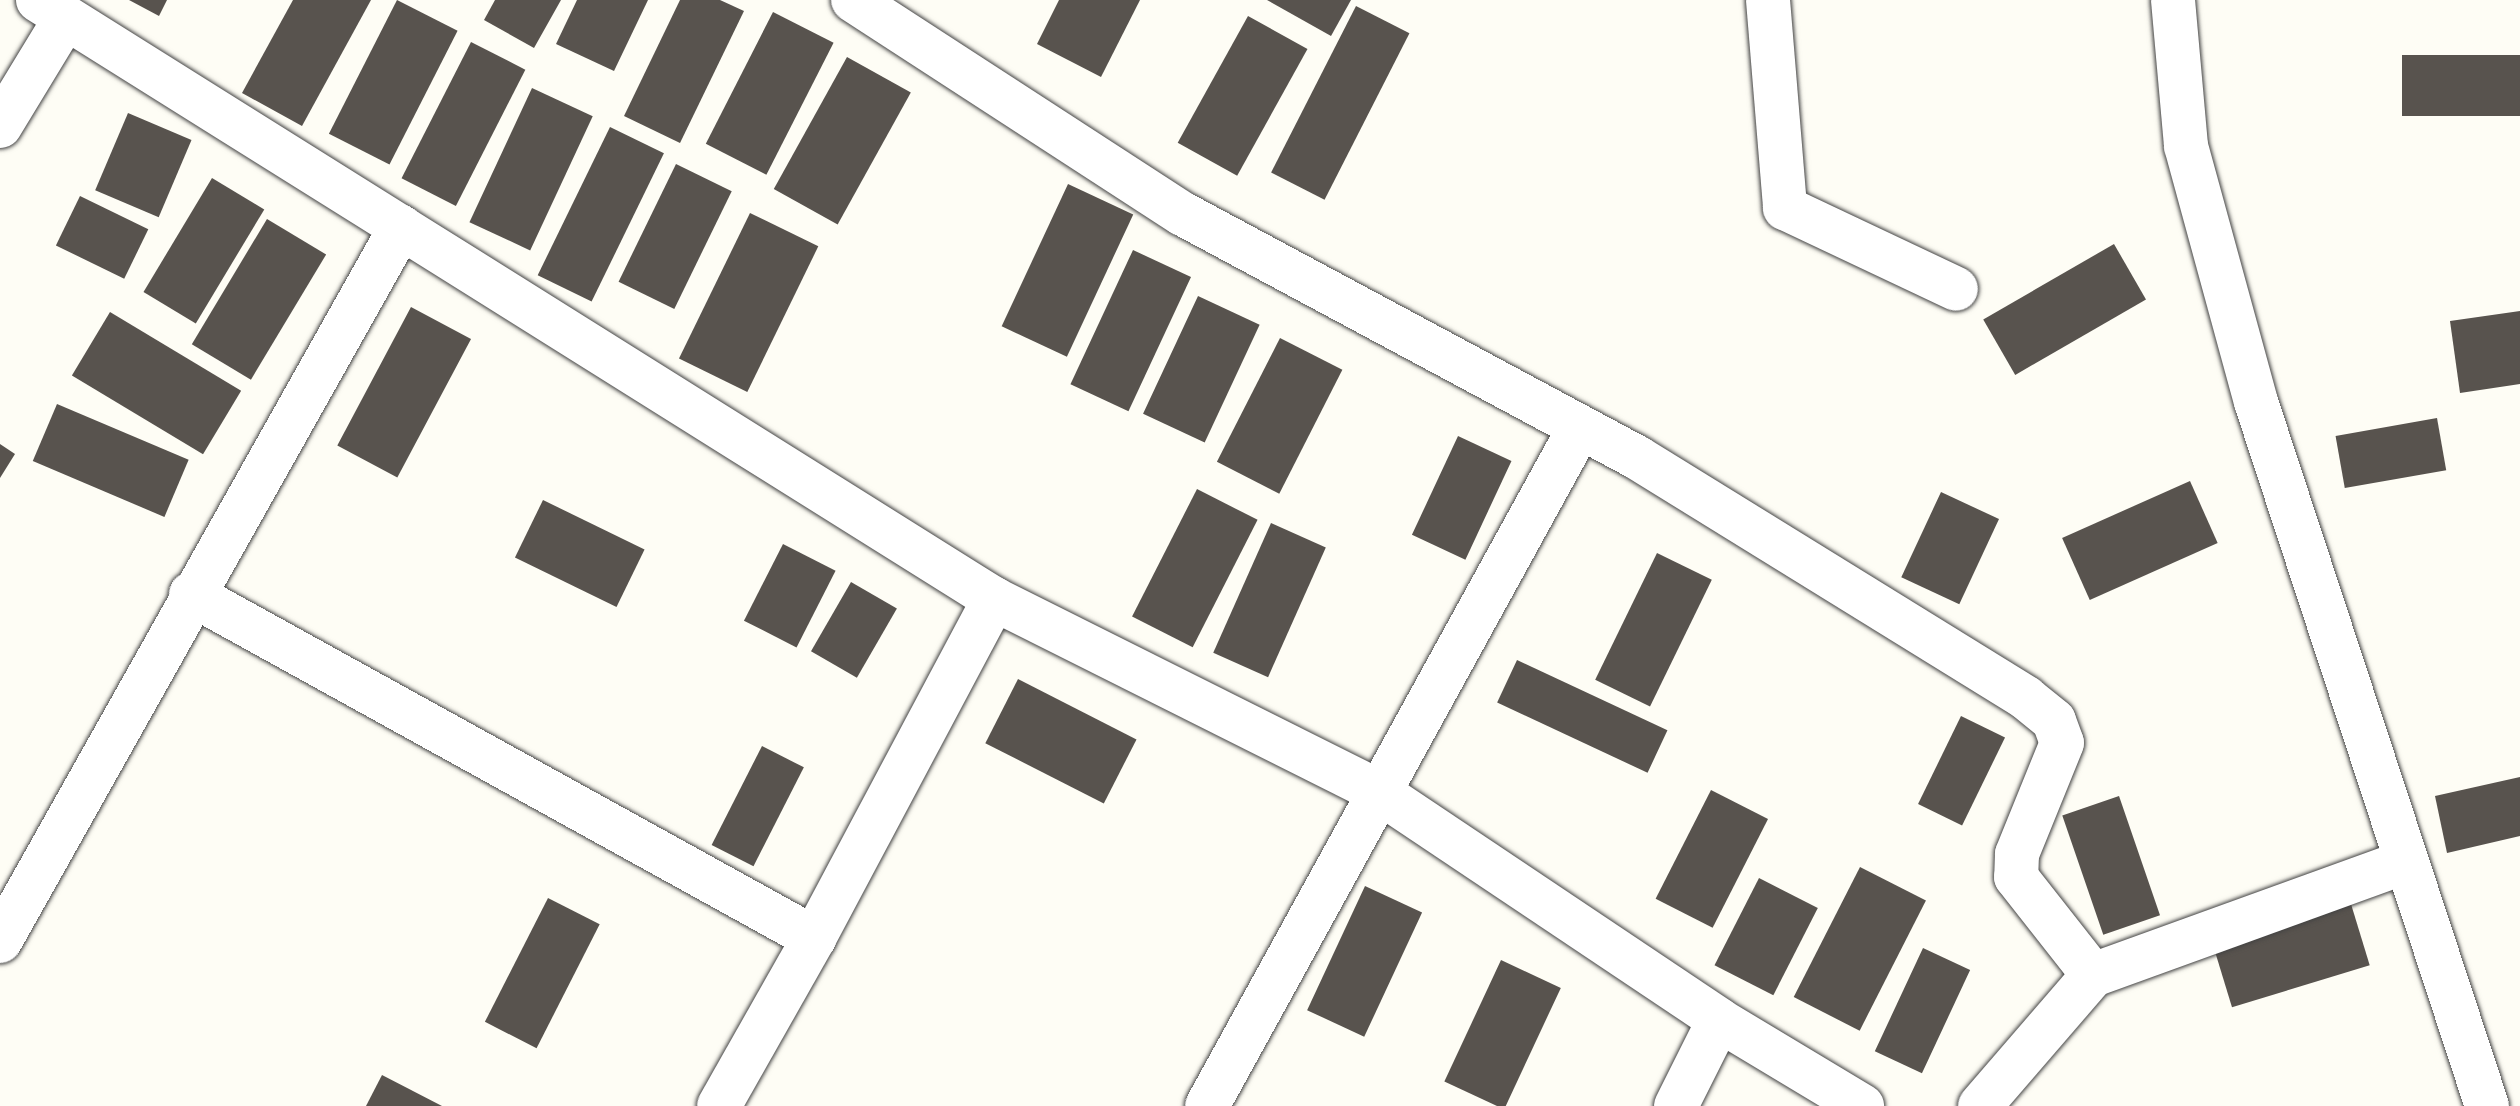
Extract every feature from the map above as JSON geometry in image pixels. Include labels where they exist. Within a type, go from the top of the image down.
[{"type":"street","points":[[853,0],[1183,214],[1578,431],[1638,458],[2054,721],[2062,743],[2017,854],[2016,877],[2093,975]]},
{"type":"street","points":[[1768,0],[1785,208],[1956,289]]},
{"type":"street","points":[[2173,0],[2190,161],[2256,402],[2487,1106]]},
{"type":"street","points":[[0,126],[51,9],[994,599],[1376,790],[1719,1020],[1862,1106]]},
{"type":"street","points":[[0,941],[191,594],[401,227]]},
{"type":"street","points":[[1207,1106],[1376,790],[1578,431]]},
{"type":"street","points":[[191,594],[814,938]]},
{"type":"street","points":[[719,1106],[814,938],[994,599]]},
{"type":"street","points":[[1980,1106],[2093,975],[2406,862]]},
{"type":"street","points":[[1676,1106],[1719,1020]]},
{"type":"building","points":[[129,0],[167,0],[159,16]]},
{"type":"building","points":[[293,0],[371,0],[302,126],[242,93]]},
{"type":"building","points":[[397,0],[458,31],[389,165],[329,134]]},
{"type":"building","points":[[495,0],[561,0],[534,48],[484,20]]},
{"type":"building","points":[[577,0],[648,0],[614,71],[556,44]]},
{"type":"building","points":[[680,0],[720,0],[744,11],[680,143],[624,116]]},
{"type":"building","points":[[1059,0],[1140,0],[1101,77],[1037,44]]},
{"type":"building","points":[[1267,0],[1351,0],[1331,36]]},
{"type":"building","points":[[1356,6],[1409,33],[1325,200],[1271,173]]},
{"type":"building","points":[[773,12],[834,43],[766,175],[706,144]]},
{"type":"building","points":[[1248,16],[1307,49],[1237,176],[1178,143]]},
{"type":"building","points":[[471,42],[525,70],[456,206],[402,178]]},
{"type":"building","points":[[2402,55],[2520,55],[2520,116],[2402,116]]},
{"type":"building","points":[[847,57],[911,92],[838,224],[774,189]]},
{"type":"building","points":[[532,88],[593,116],[530,250],[469,222]]},
{"type":"building","points":[[128,113],[192,140],[159,217],[95,190]]},
{"type":"building","points":[[610,127],[664,153],[592,302],[538,275]]},
{"type":"building","points":[[676,164],[732,191],[674,309],[619,282]]},
{"type":"building","points":[[212,178],[264,209],[196,323],[143,292]]},
{"type":"building","points":[[1068,184],[1133,214],[1067,357],[1002,326]]},
{"type":"building","points":[[80,196],[148,229],[124,279],[56,245]]},
{"type":"building","points":[[750,213],[818,246],[747,392],[679,359]]},
{"type":"building","points":[[267,219],[326,255],[251,380],[192,344]]},
{"type":"building","points":[[2114,244],[2146,299],[2015,375],[1983,320]]},
{"type":"building","points":[[1133,250],[1191,277],[1128,411],[1070,384]]},
{"type":"building","points":[[1198,296],[1260,325],[1205,443],[1143,414]]},
{"type":"building","points":[[411,307],[471,339],[397,478],[337,446]]},
{"type":"building","points":[[2520,311],[2520,384],[2460,393],[2450,321]]},
{"type":"building","points":[[110,312],[241,391],[203,454],[72,375]]},
{"type":"building","points":[[1280,338],[1342,370],[1279,494],[1217,462]]},
{"type":"building","points":[[57,404],[189,460],[164,517],[33,461]]},
{"type":"building","points":[[2437,418],[2446,470],[2345,488],[2336,436]]},
{"type":"building","points":[[1458,436],[1511,461],[1465,560],[1412,535]]},
{"type":"building","points":[[0,444],[15,454],[0,478]]},
{"type":"building","points":[[2190,481],[2218,543],[2090,600],[2062,538]]},
{"type":"building","points":[[1197,489],[1258,520],[1193,647],[1132,616]]},
{"type":"building","points":[[1941,492],[1999,519],[1959,604],[1901,577]]},
{"type":"building","points":[[543,500],[645,550],[617,607],[515,558]]},
{"type":"building","points":[[1271,523],[1326,547],[1268,677],[1213,653]]},
{"type":"building","points":[[783,544],[836,571],[797,647],[744,621]]},
{"type":"building","points":[[1657,553],[1712,580],[1650,706],[1595,680]]},
{"type":"building","points":[[851,582],[897,608],[857,678],[811,651]]},
{"type":"building","points":[[1517,660],[1667,730],[1648,773],[1497,703]]},
{"type":"building","points":[[1018,679],[1137,739],[1104,804],[985,743]]},
{"type":"building","points":[[1961,716],[2005,737],[1962,826],[1918,804]]},
{"type":"building","points":[[762,746],[804,767],[753,866],[712,845]]},
{"type":"building","points":[[2520,777],[2520,836],[2447,853],[2435,796]]},
{"type":"building","points":[[1711,790],[1768,819],[1713,928],[1656,899]]},
{"type":"building","points":[[2119,796],[2160,915],[2103,935],[2062,816]]},
{"type":"building","points":[[1860,867],[1926,901],[1860,1031],[1794,997]]},
{"type":"building","points":[[1759,878],[1818,908],[1773,995],[1715,965]]},
{"type":"building","points":[[1365,886],[1422,913],[1364,1037],[1307,1010]]},
{"type":"building","points":[[548,898],[600,924],[537,1048],[485,1022]]},
{"type":"building","points":[[2351,904],[2370,965],[2232,1007],[2213,946]]},
{"type":"building","points":[[1923,948],[1970,970],[1922,1073],[1875,1051]]},
{"type":"building","points":[[1501,960],[1561,988],[1506,1106],[1497,1106],[1444,1081]]},
{"type":"building","points":[[382,1075],[442,1106],[366,1106]]}]
